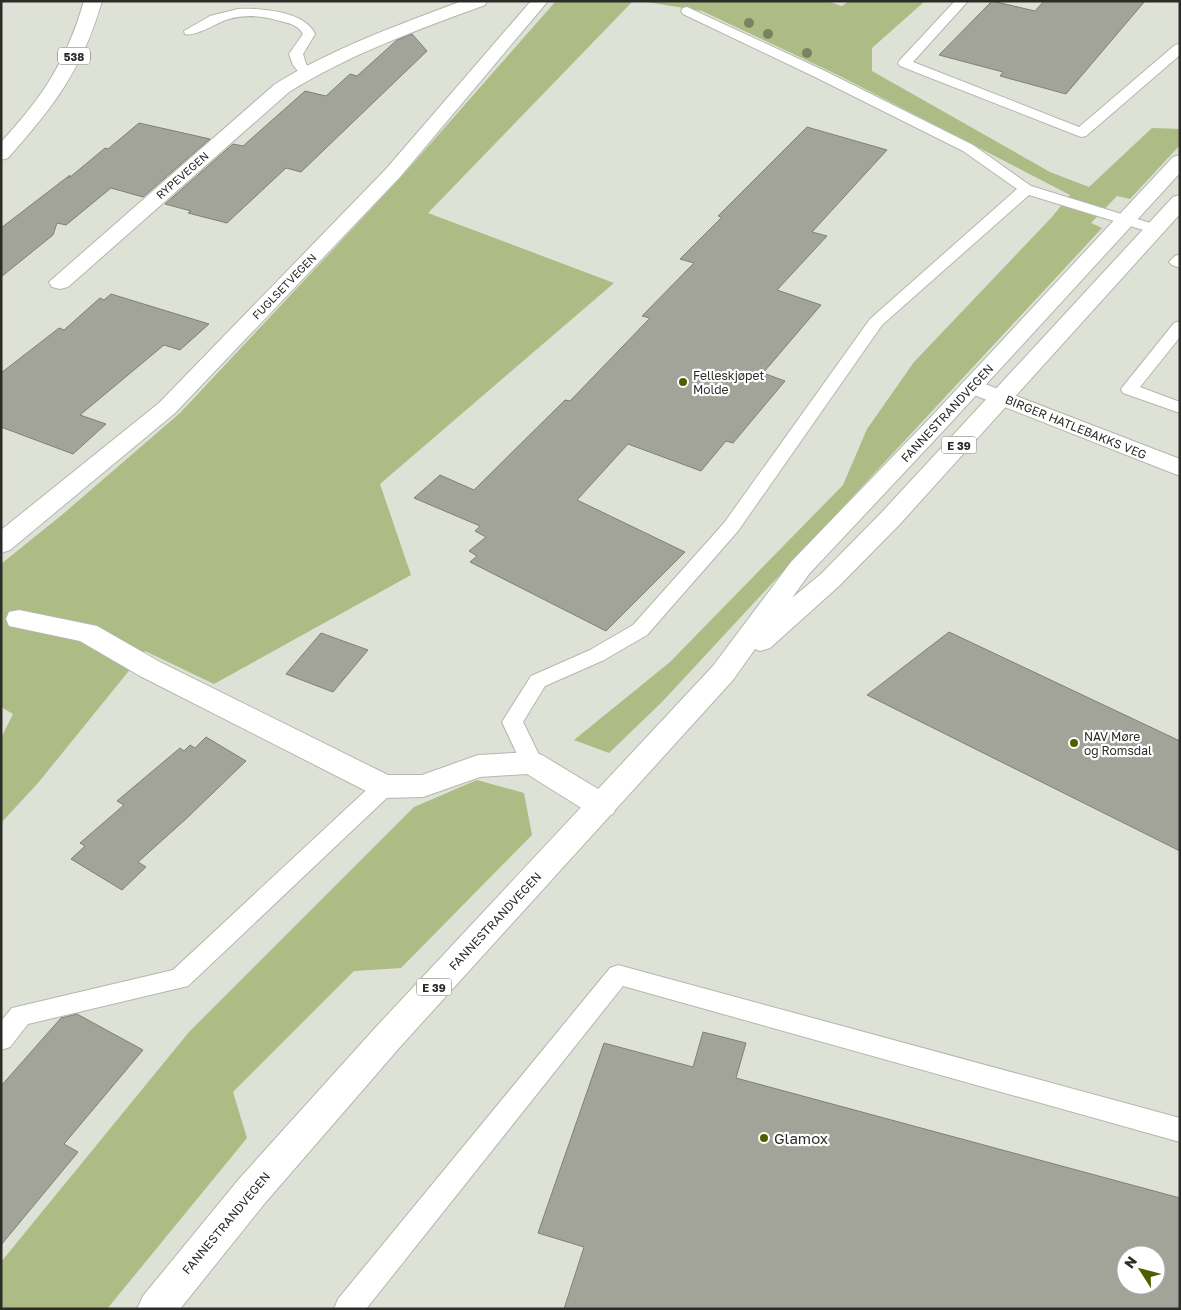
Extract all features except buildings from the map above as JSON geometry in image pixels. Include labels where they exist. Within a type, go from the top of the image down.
[{"type":"main road","name":"538","points":[[1,154],[44,106],[62,78],[77,50],[93,1]]},
{"type":"main road","name":"RYPEVEGEN","points":[[60,282],[269,99],[306,72],[380,39],[479,1]]},
{"type":"main road","name":"FUGLSETVEGEN","points":[[1,544],[167,408],[393,173],[540,1]]},
{"type":"main road","name":"FANNESTRANDVEGEN","points":[[156,1309],[264,1176],[395,1030],[723,673],[800,568],[1127,220],[1180,161]]},
{"type":"main road","name":"FANNESTRANDVEGEN","points":[[723,673],[830,580],[1002,398],[1180,200]]},
{"type":"main road","name":"BIRGER HATLEBAKKS VEG","points":[[972,386],[1180,468]]},
{"type":"main road","points":[[19,619],[87,633],[150,669],[384,787],[424,786],[478,766],[532,763],[602,806]]},
{"type":"lane","points":[[962,1],[905,63],[1081,133],[1180,48]]},
{"type":"lane","points":[[687,11],[822,75],[968,148],[1026,189],[1155,229]]},
{"type":"lane","points":[[190,31],[216,17],[232,13],[262,12],[295,21],[308,28],[310,34],[296,54],[300,65],[306,72]]},
{"type":"lane","points":[[532,763],[512,722],[538,681],[597,655],[640,630],[731,526],[876,322],[1026,189]]},
{"type":"lane","points":[[1180,258],[1177,262],[1180,263]]},
{"type":"lane","points":[[1180,326],[1129,389],[1180,408]]},
{"type":"lane","points":[[1,1039],[21,1015],[180,979],[384,787]]},
{"type":"lane","points":[[348,1309],[618,975],[1180,1130]]},
{"type":"green space","points":[[556,1],[633,1],[428,213],[614,283],[380,484],[411,575],[214,684],[145,651],[38,783],[1,823],[1,738],[13,714],[1,707],[1,564],[63,514],[180,413],[403,175]]},
{"type":"green space","points":[[641,1],[827,1],[842,6],[849,1],[925,1],[872,48],[872,71],[1050,172],[1089,187],[1152,128],[1180,129],[1180,145],[1130,199],[1117,196],[1091,223],[1102,228],[662,702],[609,753],[574,740],[670,662],[843,485],[867,429],[914,362],[1051,218],[1070,195],[840,76],[702,11]]},
{"type":"green space","points":[[477,780],[524,793],[532,835],[401,968],[354,971],[233,1092],[247,1138],[107,1309],[1,1309],[1,1262],[189,1032],[414,807]]},
{"type":"place","name":"Felleskjøpet Molde","points":[[683,382]]},
{"type":"place","name":"NAV Møre og Romsdal","points":[[1074,743]]},
{"type":"place","name":"Glamox","points":[[764,1138]]}]
